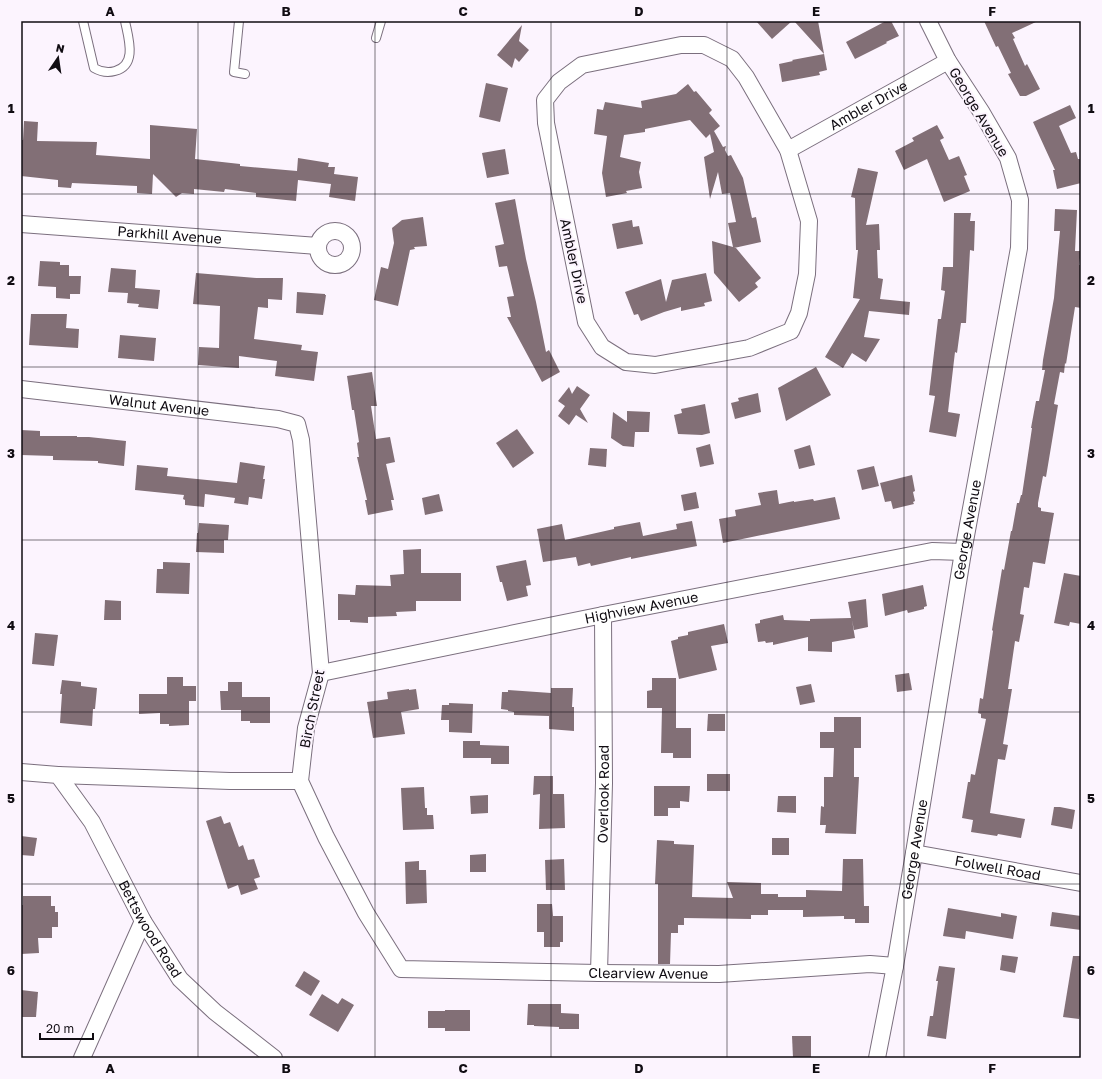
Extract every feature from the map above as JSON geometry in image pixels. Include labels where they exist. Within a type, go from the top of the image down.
[{"type":"street","name":"George Avenue","points":[[877,1058],[895,966],[963,552],[1019,248],[1020,200],[1008,158],[982,112],[948,61],[928,21]]},
{"type":"street","name":"Ambler Drive","points":[[681,45],[704,45],[732,59],[746,77],[788,150],[809,221],[807,274],[799,313],[791,331],[749,348],[655,365],[626,362],[602,347],[586,322],[546,123],[545,100],[559,82],[582,65],[681,45]]},
{"type":"street","name":"Ambler Drive","points":[[788,150],[948,61]]},
{"type":"street","name":"Parkhill Avenue","points":[[21,224],[318,246]]},
{"type":"street","name":"Walnut Avenue","points":[[21,389],[278,419],[297,424]]},
{"type":"street","name":"Birch Street","points":[[297,424],[302,448],[321,673],[306,728],[300,781]]},
{"type":"street","name":"Highview Avenue","points":[[321,673],[603,615],[932,550],[963,552]]},
{"type":"street","name":"Overlook Road","points":[[600,973],[604,783],[603,615]]},
{"type":"street","points":[[21,772],[58,775],[230,781],[300,781]]},
{"type":"street","name":"Bettswood Road","points":[[58,775],[92,822],[143,921],[180,979],[215,1012],[274,1058]]},
{"type":"street","name":"Clearview Avenue","points":[[300,781],[326,837],[366,912],[401,969],[719,974],[870,964],[895,966]]},
{"type":"street","name":"Folwell Road","points":[[914,853],[1081,883]]},
{"type":"street","points":[[82,1058],[143,921]]},
{"type":"lane","points":[[83,21],[94,68],[98,71],[104,72],[121,69],[128,59],[130,51],[125,21]]},
{"type":"lane","points":[[239,21],[234,72],[245,74]]},
{"type":"lane","points":[[376,38],[381,21]]},
{"type":"building","points":[[756,21],[792,21],[772,39]]},
{"type":"building","points":[[794,21],[818,21],[827,70],[819,72],[820,75],[782,82],[779,64],[824,54]]},
{"type":"building","points":[[886,21],[891,21],[899,36],[855,59],[846,42]]},
{"type":"building","points":[[984,21],[1038,21],[1012,33],[1015,38],[1013,39],[1025,66],[1027,64],[1040,89],[1026,96],[1020,96],[1008,74],[1011,73],[998,46],[996,47]]},
{"type":"building","points":[[522,25],[519,41],[529,50],[519,62],[515,58],[512,68],[497,55]]},
{"type":"building","points":[[486,83],[508,88],[500,122],[479,117]]},
{"type":"building","points":[[688,84],[712,110],[709,113],[720,126],[714,131],[723,147],[726,146],[725,150],[728,156],[731,155],[743,178],[752,218],[756,217],[761,242],[734,248],[736,248],[761,278],[755,283],[758,287],[739,302],[714,273],[712,241],[733,247],[728,223],[736,222],[730,193],[722,194],[718,172],[710,199],[704,157],[714,152],[710,134],[706,138],[690,120],[645,129],[645,132],[624,135],[620,157],[641,162],[639,172],[642,188],[626,191],[627,193],[606,197],[602,173],[607,136],[594,134],[597,109],[603,110],[605,102],[642,108],[641,101],[676,94]]},
{"type":"building","points":[[1070,105],[1076,118],[1059,126],[1071,153],[1076,152],[1078,159],[1081,159],[1081,183],[1057,189],[1053,170],[1055,170],[1033,122]]},
{"type":"building","points":[[24,121],[38,122],[37,141],[97,142],[96,155],[150,159],[150,125],[197,129],[195,159],[240,164],[240,166],[297,171],[298,158],[329,163],[328,167],[335,167],[334,174],[358,177],[355,201],[329,197],[331,184],[298,180],[296,201],[256,197],[256,193],[225,189],[224,192],[194,189],[194,194],[182,193],[176,197],[153,174],[152,194],[137,193],[137,186],[72,183],[71,188],[58,187],[58,180],[21,176],[21,140],[23,140]]},
{"type":"building","points":[[937,125],[944,138],[940,140],[949,160],[959,156],[967,175],[964,176],[970,191],[944,202],[927,159],[904,170],[895,151],[914,141],[912,138]]},
{"type":"building","points":[[505,149],[509,174],[487,178],[482,153]]},
{"type":"building","points":[[858,168],[878,172],[866,225],[879,224],[880,250],[877,250],[878,278],[883,279],[880,299],[910,302],[909,315],[869,311],[864,337],[880,339],[866,362],[852,353],[843,368],[825,357],[860,299],[853,298],[858,250],[856,250],[855,198],[851,197]]},
{"type":"building","points":[[515,199],[546,352],[549,350],[560,372],[542,382],[507,317],[511,317],[507,297],[514,296],[507,266],[499,267],[495,246],[504,244],[495,203]]},
{"type":"building","points":[[1055,209],[1077,210],[1075,251],[1081,251],[1079,265],[1081,265],[1081,308],[1075,307],[1064,373],[1060,372],[1054,404],[1058,405],[1046,477],[1043,476],[1038,503],[1038,507],[1041,508],[1041,511],[1054,513],[1045,564],[1033,562],[1029,588],[1024,587],[1020,614],[1024,615],[1019,642],[1015,641],[1008,689],[1012,689],[1003,744],[1008,745],[1005,760],[998,759],[990,813],[1025,819],[1021,838],[998,834],[997,836],[971,832],[973,820],[962,818],[968,782],[970,782],[971,774],[975,775],[986,719],[981,718],[981,714],[978,713],[980,698],[983,699],[1002,569],[1004,570],[1017,503],[1019,503],[1022,495],[1031,428],[1036,401],[1039,401],[1045,370],[1042,370],[1043,360],[1054,298],[1060,231],[1054,231]]},
{"type":"building","points":[[954,213],[971,213],[970,221],[975,221],[974,251],[970,250],[966,323],[961,323],[957,353],[955,352],[948,412],[960,414],[956,437],[929,432],[935,396],[929,395],[938,319],[941,319],[945,291],[941,290],[943,267],[953,267]]},
{"type":"building","points":[[423,217],[427,246],[414,247],[415,249],[410,250],[398,306],[374,300],[381,267],[388,269],[394,243],[392,228],[402,220]]},
{"type":"building","points":[[632,220],[633,227],[639,226],[643,244],[617,249],[612,224]]},
{"type":"building","points":[[40,261],[60,262],[60,265],[69,265],[69,276],[81,276],[80,294],[70,294],[70,299],[56,298],[56,287],[38,286]]},
{"type":"building","points":[[111,268],[136,270],[135,288],[160,290],[158,309],[138,307],[139,304],[127,303],[128,293],[108,292]]},
{"type":"building","points":[[196,273],[256,278],[283,278],[282,300],[268,299],[268,308],[258,307],[254,339],[302,345],[301,350],[318,352],[314,381],[275,376],[277,361],[239,356],[239,368],[198,365],[199,347],[219,348],[220,306],[193,304]]},
{"type":"building","points":[[706,273],[712,301],[704,303],[705,306],[681,311],[681,307],[641,321],[638,314],[634,315],[625,292],[661,279],[666,302],[672,280]]},
{"type":"building","points":[[297,292],[325,294],[323,315],[296,313]]},
{"type":"building","points":[[31,314],[67,314],[66,328],[79,329],[78,348],[29,345]]},
{"type":"building","points":[[120,335],[156,338],[154,361],[118,358]]},
{"type":"building","points":[[816,367],[831,395],[786,421],[778,388]]},
{"type":"building","points":[[372,372],[377,406],[371,406],[376,439],[390,437],[395,462],[386,464],[394,500],[391,500],[393,510],[368,515],[365,500],[367,500],[357,457],[359,457],[357,443],[359,442],[347,376]]},
{"type":"building","points":[[577,386],[590,395],[580,409],[588,423],[576,415],[569,425],[558,416],[565,406],[558,401],[569,387],[572,394]]},
{"type":"building","points":[[758,393],[761,412],[735,419],[731,403],[739,401],[738,398]]},
{"type":"building","points":[[705,404],[710,433],[702,435],[678,434],[674,415],[682,413],[681,409]]},
{"type":"building","points":[[627,411],[650,412],[649,432],[635,432],[634,447],[623,446],[611,438],[613,412],[627,422]]},
{"type":"building","points":[[517,429],[534,453],[513,468],[496,443]]},
{"type":"building","points":[[21,430],[40,431],[40,436],[77,436],[126,441],[124,466],[98,463],[98,461],[53,460],[53,456],[21,455]]},
{"type":"building","points":[[710,444],[714,464],[700,467],[696,448]]},
{"type":"building","points":[[810,445],[815,465],[799,469],[794,450]]},
{"type":"building","points":[[590,448],[607,449],[606,467],[588,465]]},
{"type":"building","points":[[240,462],[265,466],[262,499],[249,497],[248,505],[234,503],[235,498],[205,494],[204,507],[185,505],[185,500],[183,499],[184,495],[135,490],[137,465],[168,468],[167,476],[237,483]]},
{"type":"building","points":[[874,466],[879,486],[862,490],[857,470]]},
{"type":"building","points":[[912,475],[915,491],[913,492],[915,501],[913,502],[914,504],[893,509],[891,501],[885,502],[880,483]]},
{"type":"building","points":[[777,490],[779,504],[813,499],[814,501],[835,497],[840,519],[723,543],[719,519],[736,516],[735,510],[761,505],[758,493]]},
{"type":"building","points":[[696,492],[699,508],[684,511],[681,495]]},
{"type":"building","points":[[439,494],[443,511],[425,515],[422,498]]},
{"type":"building","points":[[692,521],[697,546],[631,559],[631,557],[591,566],[590,563],[578,566],[576,557],[543,562],[537,529],[562,524],[565,540],[614,529],[614,527],[640,522],[643,536],[677,529],[676,524]]},
{"type":"building","points":[[199,523],[229,525],[228,540],[224,540],[224,553],[196,552]]},
{"type":"building","points":[[421,549],[421,573],[461,573],[461,601],[416,601],[416,611],[396,612],[397,616],[368,617],[368,623],[338,620],[338,594],[355,595],[356,585],[391,586],[390,575],[404,574],[403,550]]},
{"type":"building","points":[[526,560],[531,585],[526,586],[528,596],[507,601],[496,566]]},
{"type":"building","points":[[163,562],[190,563],[189,594],[156,593],[157,569],[163,569]]},
{"type":"building","points":[[1064,573],[1081,576],[1081,624],[1070,622],[1069,626],[1054,623]]},
{"type":"building","points":[[923,585],[927,606],[924,607],[924,609],[908,613],[907,610],[885,616],[882,594]]},
{"type":"building","points":[[866,599],[868,627],[854,630],[852,620],[855,638],[832,642],[832,652],[808,651],[808,637],[773,645],[773,642],[758,642],[755,624],[760,623],[760,620],[783,615],[784,620],[810,621],[810,619],[851,618],[848,602]]},
{"type":"building","points":[[105,600],[121,601],[121,620],[104,620]]},
{"type":"building","points":[[724,624],[728,643],[711,646],[717,670],[679,679],[671,641],[678,639],[678,637],[688,635],[688,632]]},
{"type":"building","points":[[35,633],[58,635],[54,666],[32,664]]},
{"type":"building","points":[[909,673],[912,690],[897,692],[895,675]]},
{"type":"building","points":[[167,677],[183,677],[183,686],[196,686],[196,701],[189,701],[189,725],[169,726],[169,724],[160,724],[160,713],[139,714],[139,694],[167,694]]},
{"type":"building","points":[[652,678],[676,678],[676,728],[691,728],[691,758],[673,758],[673,753],[661,753],[662,708],[647,708],[647,691],[652,690]]},
{"type":"building","points":[[62,680],[81,682],[81,686],[97,688],[95,709],[93,709],[92,726],[60,723],[62,694],[60,694]]},
{"type":"building","points":[[228,682],[242,682],[242,697],[270,697],[270,723],[250,723],[250,721],[241,721],[241,710],[221,710],[220,691],[228,691]]},
{"type":"building","points":[[811,684],[815,702],[800,705],[796,687]]},
{"type":"building","points":[[551,688],[573,688],[572,707],[574,707],[574,731],[549,729],[549,716],[514,715],[514,712],[501,709],[502,692],[508,692],[508,690],[551,693]]},
{"type":"building","points":[[416,689],[419,709],[401,712],[405,734],[373,738],[367,702],[388,699],[387,692]]},
{"type":"building","points":[[449,703],[473,704],[472,733],[449,732],[449,720],[441,720],[442,705],[449,705]]},
{"type":"building","points":[[708,714],[725,714],[725,731],[707,731]]},
{"type":"building","points":[[834,717],[861,717],[861,748],[854,748],[854,777],[859,777],[856,834],[825,833],[826,825],[820,825],[821,806],[824,807],[824,777],[833,777],[834,748],[820,748],[820,732],[834,732]]},
{"type":"building","points":[[463,741],[480,741],[480,745],[509,746],[509,764],[491,764],[491,758],[463,758]]},
{"type":"building","points":[[707,774],[730,774],[730,791],[707,791]]},
{"type":"building","points":[[534,776],[553,776],[553,794],[564,794],[565,828],[539,829],[540,794],[533,795]]},
{"type":"building","points":[[654,786],[690,786],[689,802],[680,801],[680,808],[668,808],[668,816],[654,816]]},
{"type":"building","points":[[424,787],[425,808],[427,808],[427,815],[433,815],[434,829],[403,830],[401,788]]},
{"type":"building","points":[[488,795],[488,813],[471,814],[470,796]]},
{"type":"building","points":[[778,796],[796,796],[796,813],[777,812]]},
{"type":"building","points":[[1054,807],[1075,810],[1072,829],[1051,825]]},
{"type":"building","points":[[221,816],[224,824],[230,822],[239,847],[243,845],[248,860],[254,859],[260,877],[254,879],[258,889],[241,895],[238,885],[228,889],[206,821]]},
{"type":"building","points":[[21,836],[37,838],[34,856],[21,855]]},
{"type":"building","points":[[772,838],[789,838],[789,855],[772,855]]},
{"type":"building","points":[[657,840],[674,841],[674,844],[694,845],[692,897],[733,898],[727,882],[761,883],[761,894],[778,894],[778,897],[806,897],[806,890],[842,891],[843,859],[863,859],[864,906],[869,906],[869,923],[855,923],[855,919],[844,919],[844,916],[803,917],[803,910],[768,910],[768,915],[751,915],[751,919],[684,918],[684,925],[678,925],[678,933],[671,933],[670,964],[658,964],[658,884],[655,884]]},
{"type":"building","points":[[486,854],[486,872],[470,872],[470,855]]},
{"type":"building","points":[[564,859],[565,890],[546,890],[545,860]]},
{"type":"building","points":[[419,861],[419,870],[426,870],[427,903],[406,904],[405,862]]},
{"type":"building","points":[[23,896],[51,896],[51,906],[55,906],[55,912],[58,912],[58,927],[52,927],[52,938],[38,938],[39,953],[21,954],[21,905],[23,905]]},
{"type":"building","points":[[537,904],[552,904],[553,916],[563,916],[563,942],[560,942],[560,947],[544,947],[544,932],[537,932]]},
{"type":"building","points":[[948,908],[1001,917],[1001,913],[1017,916],[1013,939],[966,931],[965,939],[943,936]]},
{"type":"building","points":[[1052,912],[1081,916],[1081,930],[1050,926]]},
{"type":"building","points":[[1002,955],[1018,957],[1015,973],[1000,970]]},
{"type":"building","points":[[1073,956],[1081,956],[1081,1010],[1079,1019],[1063,1017]]},
{"type":"building","points":[[939,966],[955,968],[946,1039],[927,1036],[930,1016],[933,1016]]},
{"type":"building","points":[[304,971],[320,981],[311,996],[295,986]]},
{"type":"building","points":[[21,990],[38,992],[36,1017],[21,1017]]},
{"type":"building","points":[[322,994],[338,1004],[342,998],[354,1005],[338,1032],[309,1015]]},
{"type":"building","points":[[528,1004],[561,1004],[561,1013],[579,1014],[579,1029],[559,1029],[559,1027],[527,1025]]},
{"type":"building","points":[[470,1010],[470,1031],[445,1031],[445,1028],[428,1028],[428,1011]]},
{"type":"building","points":[[792,1036],[811,1036],[811,1058],[793,1058]]}]
